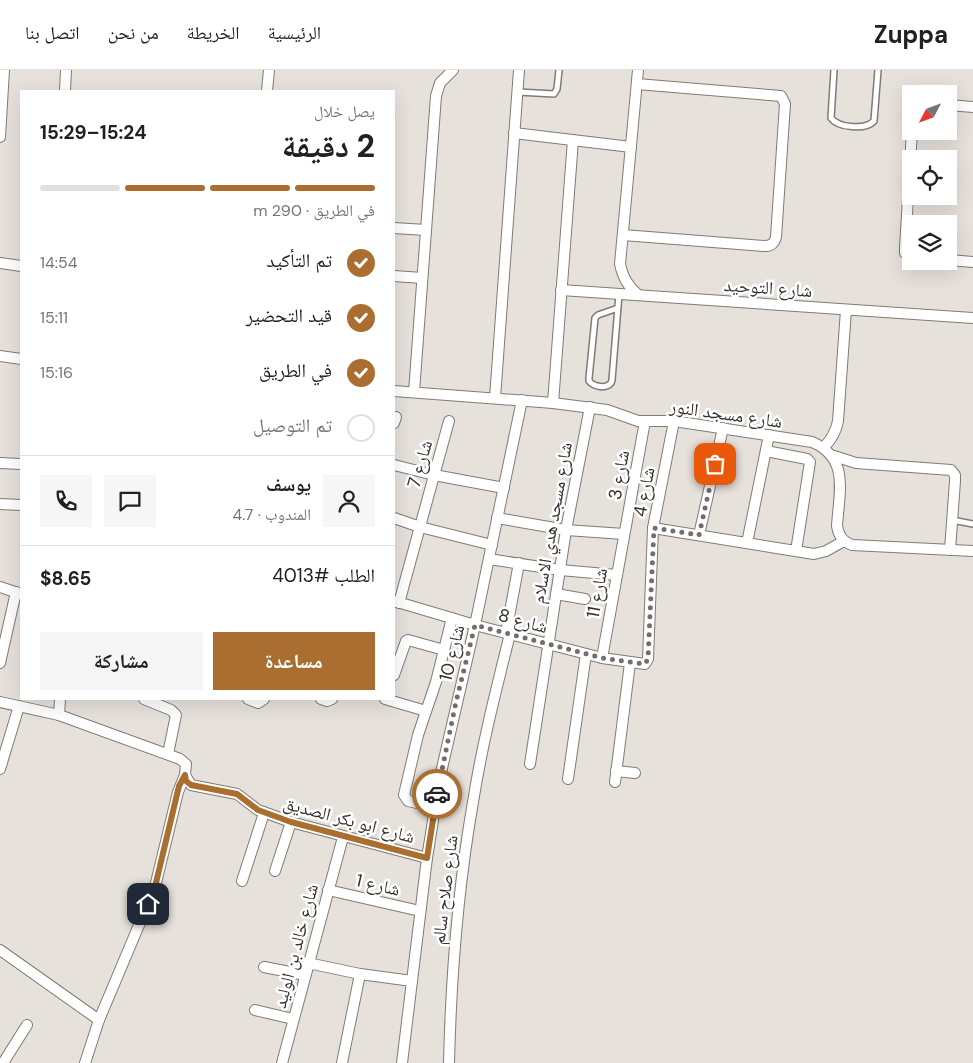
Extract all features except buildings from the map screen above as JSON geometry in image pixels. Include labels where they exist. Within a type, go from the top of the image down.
[{"type":"street","points":[[0,137],[4,70]]},
{"type":"street","points":[[65,90],[66,70]]},
{"type":"street","points":[[267,90],[269,70]]},
{"type":"street","points":[[414,392],[436,96],[440,83],[453,70]]},
{"type":"street","points":[[495,398],[519,70]]},
{"type":"street","points":[[638,70],[620,264],[623,276],[629,287],[638,295]]},
{"type":"street","points":[[623,234],[764,246],[770,246],[776,237],[785,104],[781,96],[637,84]]},
{"type":"street","points":[[958,105],[973,106]]},
{"type":"street","points":[[514,133],[631,147]]},
{"type":"street","points":[[553,403],[573,140]]},
{"type":"street","points":[[907,215],[911,140]]},
{"type":"street","points":[[395,228],[426,230]]},
{"type":"street","points":[[957,261],[973,262]]},
{"type":"street","points":[[0,263],[20,266]]},
{"type":"street","points":[[395,276],[422,278]]},
{"type":"street","name":"شارع التوحيد","points":[[561,290],[973,318]]},
{"type":"street","points":[[824,447],[832,440],[838,421],[846,310]]},
{"type":"street","points":[[0,356],[20,359]]},
{"type":"street","name":"شارع مسجد النور","points":[[395,391],[590,407],[608,410],[629,419],[674,421],[812,442],[824,447],[834,456]]},
{"type":"street","name":"شارع 10","points":[[402,1063],[420,911],[435,807],[522,400]]},
{"type":"street","name":"شارع مسجد هدي الاسلام","points":[[530,764],[566,530],[590,407]]},
{"type":"street","name":"شارع 3","points":[[624,534],[645,421]]},
{"type":"street","name":"شارع 4","points":[[646,662],[654,528],[674,421]]},
{"type":"street","name":"شارع 7","points":[[396,602],[420,527],[449,422]]},
{"type":"street","points":[[699,535],[723,428]]},
{"type":"street","points":[[747,543],[769,435]]},
{"type":"street","points":[[766,451],[807,459],[810,462],[796,551]]},
{"type":"street","points":[[834,456],[856,463],[951,470],[955,475],[955,481],[950,550]]},
{"type":"street","points":[[834,456],[839,468],[837,526],[839,534],[844,541],[852,545],[973,551]]},
{"type":"street","points":[[0,463],[20,464]]},
{"type":"street","points":[[395,465],[434,475],[504,488]]},
{"type":"street","points":[[0,504],[20,505]]},
{"type":"street","points":[[395,518],[420,527],[492,545]]},
{"type":"street","points":[[498,518],[566,530],[624,534]]},
{"type":"street","points":[[654,528],[796,551],[820,553],[844,541]]},
{"type":"street","name":"شارع 11","points":[[602,658],[624,534]]},
{"type":"street","points":[[489,558],[560,570],[617,575]]},
{"type":"street","points":[[508,634],[519,563]]},
{"type":"street","points":[[0,587],[19,593],[0,663]]},
{"type":"street","points":[[556,594],[585,599]]},
{"type":"street","name":"شارع 8","points":[[396,602],[602,658],[630,663],[646,662]]},
{"type":"street","points":[[435,807],[408,801],[404,795],[418,735],[452,618]]},
{"type":"street","name":"شارع صلاح سالم","points":[[449,1063],[456,936],[467,837],[481,758],[508,634]]},
{"type":"street","points":[[395,672],[406,641],[444,650]]},
{"type":"street","points":[[568,779],[586,654]]},
{"type":"street","points":[[630,663],[616,777],[635,772]]},
{"type":"street","points":[[59,716],[60,700]]},
{"type":"street","points":[[149,700],[172,710],[176,715],[168,754]]},
{"type":"street","points":[[250,700],[258,703],[262,700]]},
{"type":"street","points":[[389,700],[426,711]]},
{"type":"street","name":"شارع ابو بكر الصديق","points":[[0,702],[59,716],[184,760],[186,781],[191,785],[237,794],[264,813],[343,837],[427,858]]},
{"type":"street","points":[[0,769],[19,706]]},
{"type":"street","points":[[85,1063],[99,1020],[155,887],[178,792],[185,775]]},
{"type":"street","points":[[242,881],[264,813]]},
{"type":"street","points":[[276,870],[291,822]]},
{"type":"street","name":"شارع خالد بن الوليد","points":[[282,1063],[304,975],[343,837]]},
{"type":"street","name":"شارع 1","points":[[328,890],[420,911]]},
{"type":"street","points":[[0,950],[99,1020]]},
{"type":"street","points":[[308,964],[412,981]]},
{"type":"street","points":[[264,967],[304,975]]},
{"type":"street","points":[[342,1063],[360,974]]},
{"type":"street","points":[[255,1010],[293,1019]]},
{"type":"street","points":[[3,1063],[27,1025]]},
{"type":"lane","points":[[517,92],[554,94],[557,89],[558,70]]},
{"type":"lane","points":[[834,70],[831,118],[838,124],[866,126],[874,121],[878,70]]},
{"type":"lane","points":[[618,308],[598,315],[593,323],[589,381],[594,386],[605,386],[611,383],[618,308],[619,294]]},
{"type":"lane","points":[[952,520],[973,524]]},
{"type":"way so far","points":[[437,794],[456,702],[475,625],[602,658],[645,664],[648,659],[649,592],[654,528],[699,535],[715,464]]},
{"type":"route","points":[[148,904],[155,887],[179,786],[185,775],[186,781],[191,785],[237,794],[264,813],[343,837],[427,858],[437,794]]}]
